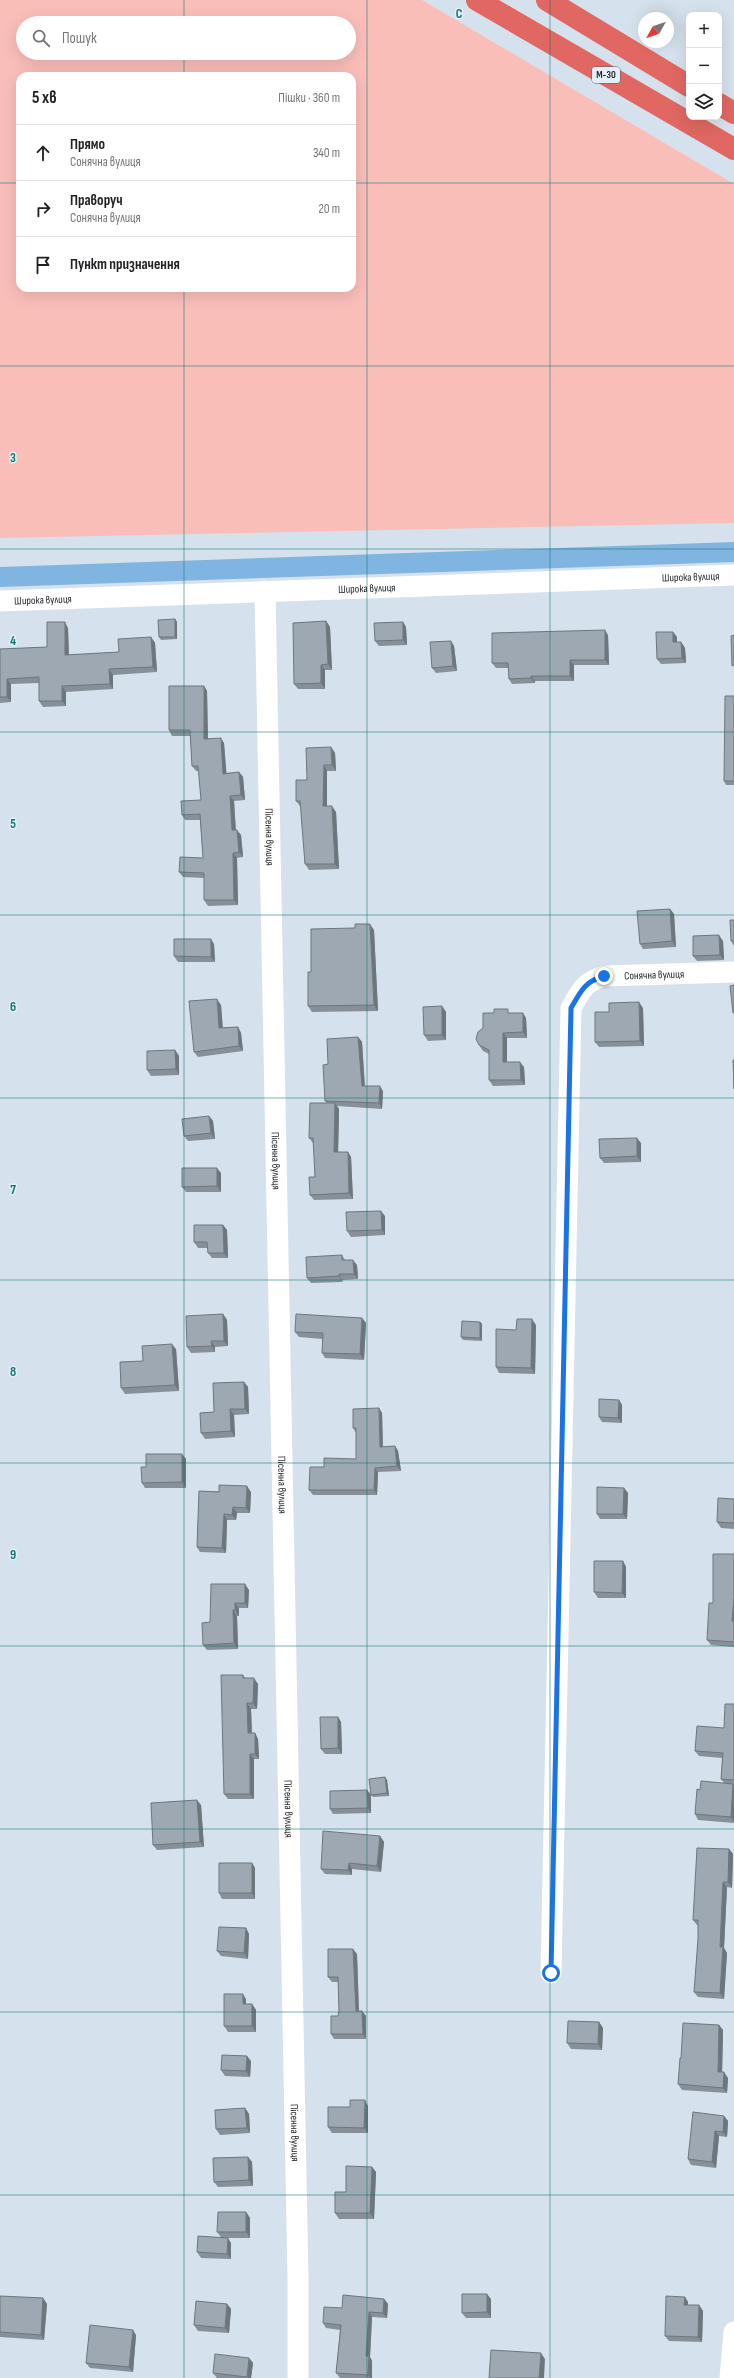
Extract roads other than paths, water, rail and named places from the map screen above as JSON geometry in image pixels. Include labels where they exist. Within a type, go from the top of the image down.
[{"type":"highway","name":"М-30","points":[[478,0],[734,149]]},
{"type":"highway","points":[[547,0],[686,84]]},
{"type":"highway","points":[[722,106],[734,113]]},
{"type":"street","name":"Широка вулиця","points":[[0,601],[734,575]]},
{"type":"street","name":"Пісенна вулиця","points":[[265,591],[298,2270],[298,2378]]},
{"type":"street","name":"Сонячна вулиця","points":[[551,1973],[571,1008],[586,985],[592,980],[604,976],[734,972]]},
{"type":"street","points":[[730,2378],[734,2332]]},
{"type":"waterway","points":[[0,577],[734,552]]}]
